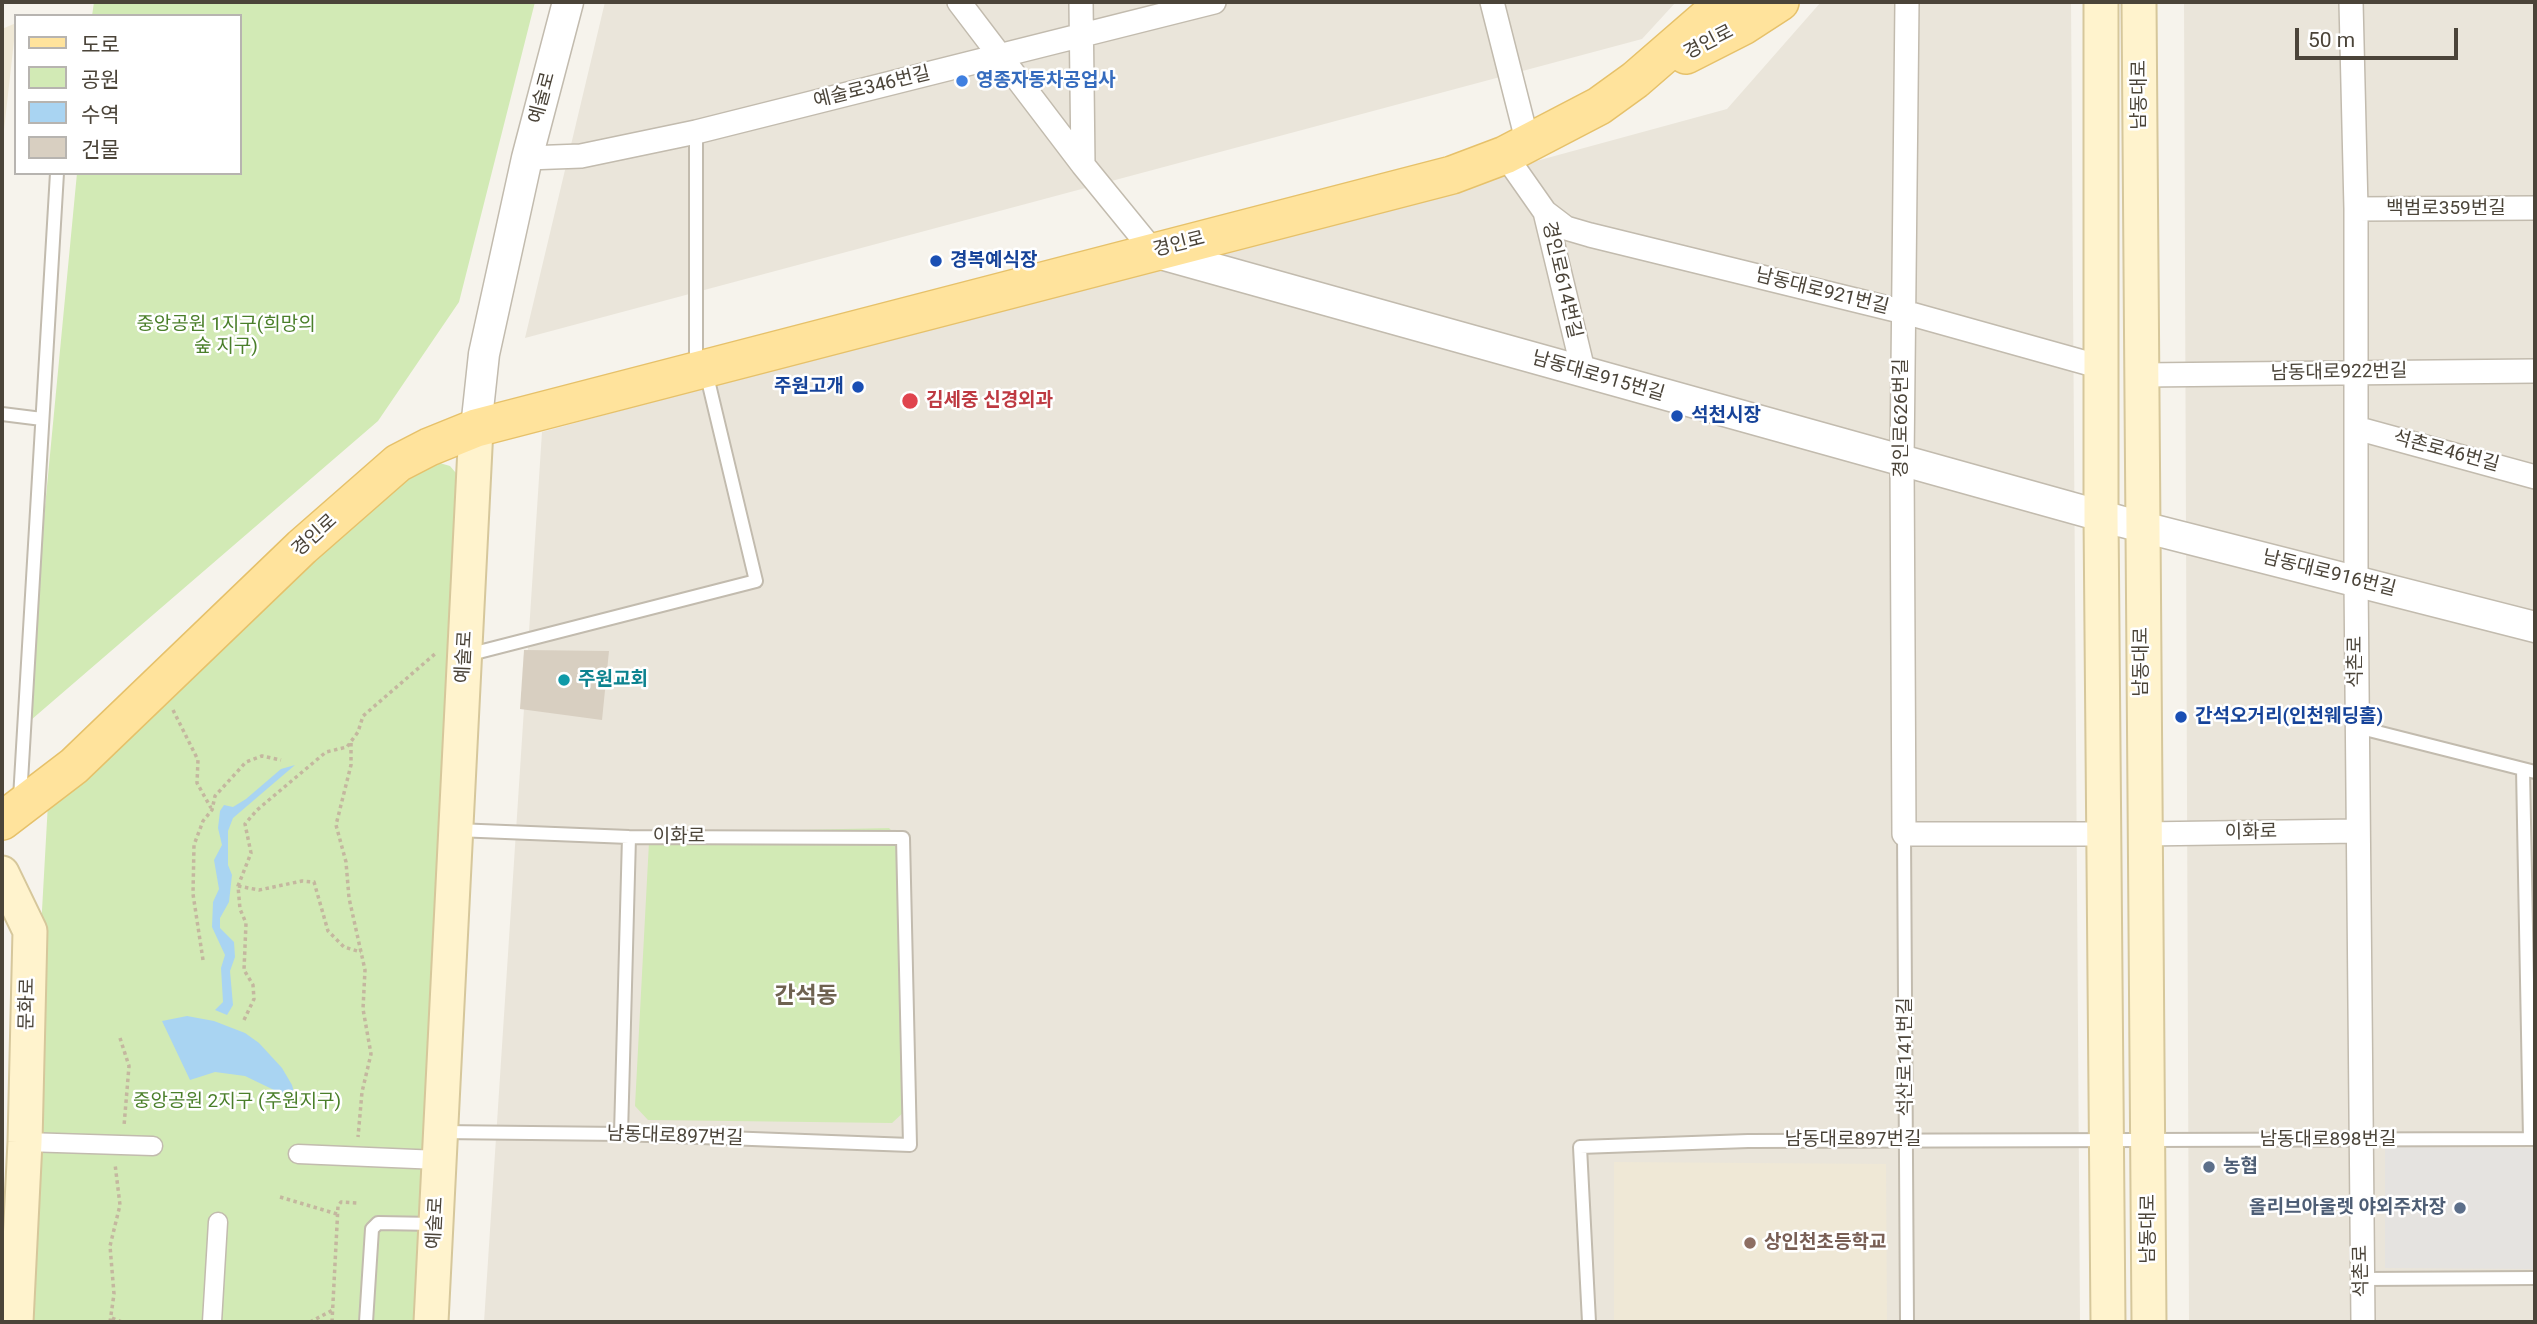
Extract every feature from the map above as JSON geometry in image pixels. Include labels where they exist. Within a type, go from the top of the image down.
[{"type":"main road","name":"경인로","points":[[1635,80],[1693,2]]},
{"type":"main road","name":"경인로","points":[[11,814],[74,766],[302,547],[398,463],[476,428],[1452,175],[1517,150],[1599,106],[1635,80],[1725,2]]},
{"type":"main road","name":"경인로","points":[[1635,80],[1743,26],[1780,2]]},
{"type":"main road","points":[[2101,2],[2101,367],[2122,521],[2106,834],[2128,1141],[2108,1322]]},
{"type":"main road","name":"남동대로","points":[[2139,2],[2142,375],[2122,521],[2143,834],[2128,1141],[2149,1322]]},
{"type":"main road","name":"예술로","points":[[430,1322],[476,428]]},
{"type":"main road","name":"문화로","points":[[2,873],[30,931],[19,1142],[16,1322]]},
{"type":"street","name":"예술로","points":[[476,428],[484,354],[527,158],[568,2]]},
{"type":"street","points":[[959,2],[1083,165],[1154,252]]},
{"type":"street","points":[[1082,2],[1083,165]]},
{"type":"street","name":"예술로346번길","points":[[527,158],[581,156],[696,132],[1214,2]]},
{"type":"street","points":[[1492,2],[1517,150]]},
{"type":"street","name":"경인로626번길","points":[[1904,834],[1902,461],[1907,2]]},
{"type":"street","name":"석촌로","points":[[2351,2],[2356,209],[2356,580],[2363,1322]]},
{"type":"street","name":"경인로614번길","points":[[1517,150],[1545,212],[1584,374]]},
{"type":"street","name":"백범로359번길","points":[[2356,209],[2535,208]]},
{"type":"street","name":"남동대로921번길","points":[[1545,212],[1566,228],[1590,235],[1903,312],[2101,367]]},
{"type":"street","name":"남동대로915번길","points":[[1154,252],[1584,374],[2122,521]]},
{"type":"street","name":"남동대로922번길","points":[[2142,375],[2535,371]]},
{"type":"street","name":"석촌로46번길","points":[[2356,428],[2535,477]]},
{"type":"street","name":"남동대로916번길","points":[[2122,521],[2535,627]]},
{"type":"street","name":"이화로","points":[[2143,834],[2358,831]]},
{"type":"street","points":[[1904,834],[2106,834]]},
{"type":"street","points":[[19,1142],[153,1146]]},
{"type":"street","points":[[298,1154],[357,1157],[440,1146]]},
{"type":"street","points":[[212,1322],[219,1222]]},
{"type":"lane","points":[[465,642],[756,581],[700,369],[696,132]]},
{"type":"lane","points":[[11,814],[42,419],[57,175]]},
{"type":"lane","points":[[2,414],[42,419]]},
{"type":"lane","points":[[2357,727],[2529,771]]},
{"type":"lane","name":"남동대로898번길","points":[[2128,1141],[2532,1139],[2529,771]]},
{"type":"lane","name":"이화로","points":[[454,830],[629,837],[903,838],[910,1145]]},
{"type":"lane","name":"석산로141번길","points":[[1904,834],[1907,1322]]},
{"type":"lane","points":[[621,1135],[629,837]]},
{"type":"lane","name":"남동대로897번길","points":[[440,1146],[621,1135],[910,1145]]},
{"type":"lane","name":"남동대로897번길","points":[[1590,1322],[1580,1147],[1748,1141],[2128,1141]]},
{"type":"lane","points":[[366,1322],[372,1229],[379,1223],[436,1224]]},
{"type":"lane","points":[[2362,1279],[2535,1278]]},
{"type":"path","points":[[244,1020],[254,999],[253,985],[244,970],[246,923],[240,909],[238,886],[251,853],[245,824],[257,810],[326,752],[348,747],[363,716],[465,642]]},
{"type":"path","points":[[158,685],[189,739],[198,760],[197,783],[212,810]]},
{"type":"path","points":[[351,741],[351,765],[336,825],[346,862],[349,898],[365,970],[363,1009],[372,1055],[362,1092],[357,1157]]},
{"type":"path","points":[[203,960],[193,894],[194,845],[203,821],[212,810],[215,796],[246,762],[262,756],[281,760]]},
{"type":"path","points":[[238,886],[259,890],[302,881],[314,882],[328,931],[344,947],[362,953]]},
{"type":"path","points":[[120,1038],[129,1066],[129,1084],[125,1123],[115,1166],[120,1206],[110,1246],[114,1294],[111,1320],[122,1322]]},
{"type":"path","points":[[280,1196],[337,1214]]},
{"type":"path","points":[[332,1322],[337,1214],[341,1202],[357,1203]]},
{"type":"path","points":[[310,1322],[334,1310]]},
{"type":"shaded area","points":[[605,2],[1676,2],[1642,39],[525,338]]},
{"type":"shaded area","points":[[1821,2],[2071,2],[2080,1322],[484,1322],[542,432],[1727,109]]},
{"type":"shaded area","points":[[2184,2],[2535,2],[2535,1322],[2189,1322]]},
{"type":"shaded area","points":[[14,24],[2,148],[2,29]]},
{"type":"shaded area","name":"올리브아울렛 야외주차장","points":[[2385,1147],[2535,1148],[2535,1269],[2385,1268]]},
{"type":"shaded area","name":"상인천초등학교","points":[[1614,1162],[1886,1164],[1887,1322],[1614,1322]]},
{"type":"green space","name":"중앙공원 1지구(희망의 숲 지구)","points":[[94,2],[535,2],[459,302],[378,421],[24,726],[77,175],[242,175],[242,14],[92,14]]},
{"type":"green space","name":"중앙공원 2지구 (주원지구)","points":[[433,461],[450,466],[461,479],[431,1322],[19,1322],[49,785],[398,463]]},
{"type":"green space","points":[[889,828],[902,842],[906,1110],[892,1123],[648,1120],[635,1106],[649,842],[661,833]]},
{"type":"water","points":[[295,765],[233,818],[228,831],[228,865],[232,875],[229,902],[220,918],[220,928],[234,942],[235,957],[230,971],[233,1005],[227,1015],[215,1010],[223,1002],[221,968],[225,955],[212,927],[213,902],[219,889],[214,860],[222,845],[218,828],[220,811],[224,805],[233,807],[246,799],[281,769]]},
{"type":"water","points":[[187,1016],[214,1021],[245,1033],[259,1043],[282,1068],[292,1085],[297,1103],[290,1106],[274,1090],[245,1076],[215,1072],[190,1080],[162,1021]]},
{"type":"building","name":"주원교회","points":[[524,650],[609,651],[602,720],[520,709]]},
{"type":"place","name":"영종자동차공업사","points":[[962,81]]},
{"type":"place","name":"경복예식장","points":[[936,261]]},
{"type":"place","name":"주원고개","points":[[858,387]]},
{"type":"place","name":"김세중 신경외과","points":[[910,401]]},
{"type":"place","name":"석천시장","points":[[1677,416]]},
{"type":"place","name":"주원교회","points":[[564,680]]},
{"type":"place","name":"간석오거리(인천웨딩홀)","points":[[2181,717]]},
{"type":"place","name":"농협","points":[[2209,1167]]},
{"type":"place","name":"올리브아울렛 야외주차장","points":[[2460,1208]]},
{"type":"place","name":"상인천초등학교","points":[[1750,1243]]},
{"type":"district","name":"간석동","points":[[806,997]]}]
